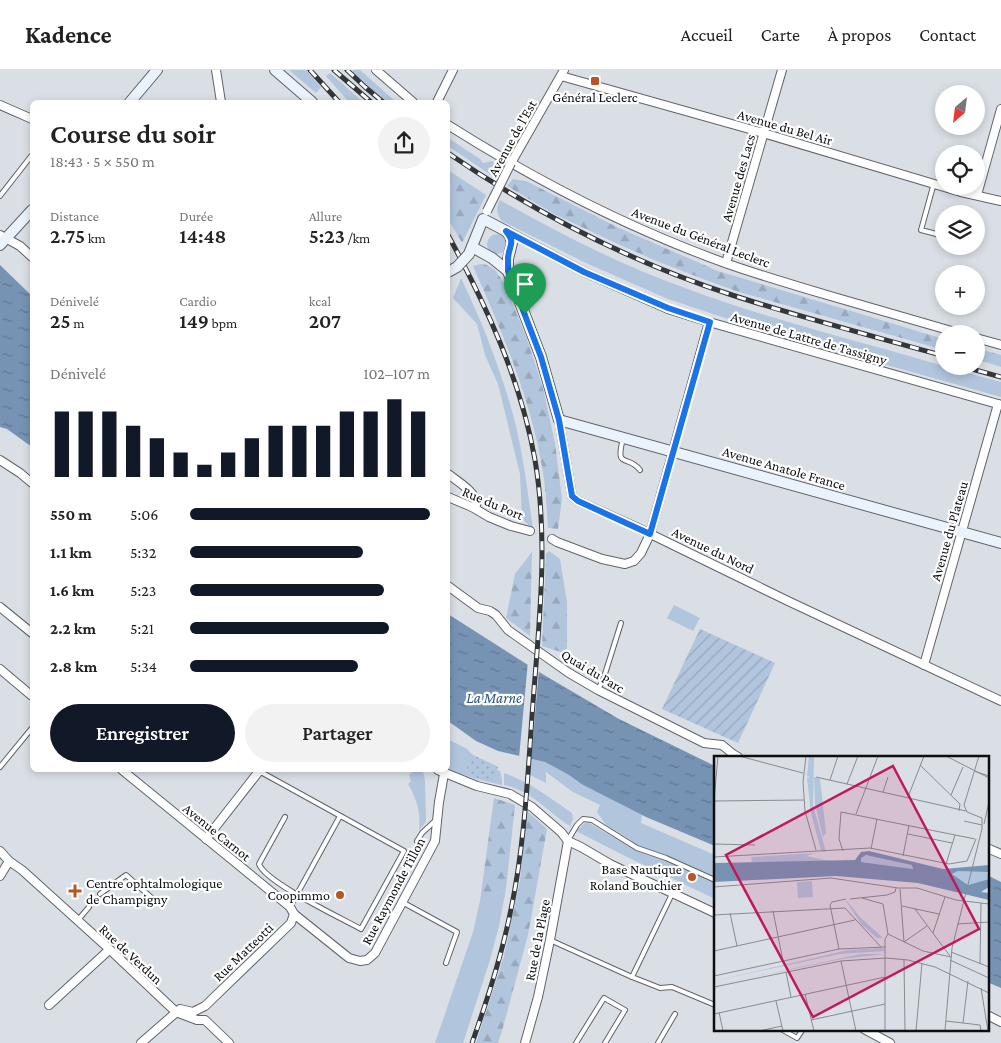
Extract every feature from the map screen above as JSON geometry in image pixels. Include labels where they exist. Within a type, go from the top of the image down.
[{"type":"street","points":[[132,100],[157,70]]},
{"type":"street","points":[[216,70],[221,100]]},
{"type":"street","points":[[275,70],[310,100]]},
{"type":"street","points":[[376,70],[411,100]]},
{"type":"street","points":[[438,100],[453,70]]},
{"type":"street","name":"Avenue des Lacs","points":[[726,264],[782,70]]},
{"type":"street","name":"Avenue du Bel Air","points":[[563,73],[934,183]]},
{"type":"street","name":"Avenue de l'Est","points":[[485,215],[510,164],[563,73]]},
{"type":"street","points":[[0,105],[30,117]]},
{"type":"street","points":[[985,167],[1001,110]]},
{"type":"street","name":"Avenue du Général Leclerc","points":[[450,126],[510,164],[608,214],[667,240],[726,264],[935,326]]},
{"type":"street","name":"Avenue du Bel Air","points":[[977,195],[1001,201]]},
{"type":"street","points":[[30,212],[2,240],[20,246],[30,255]]},
{"type":"street","points":[[450,271],[457,267],[470,250],[485,215],[510,236],[512,243],[509,253],[508,271]]},
{"type":"street","name":"Avenue de Lattre de Tassigny","points":[[506,231],[592,275],[668,308],[710,322],[1000,404]]},
{"type":"street","points":[[470,250],[492,258],[508,271]]},
{"type":"street","points":[[492,258],[501,258],[509,253]]},
{"type":"street","name":"Avenue du Nord","points":[[508,271],[541,357],[559,420],[572,496],[578,501],[1001,701]]},
{"type":"street","points":[[552,539],[602,559],[625,564],[634,560],[641,553],[650,534],[710,322]]},
{"type":"street","points":[[985,341],[1001,345]]},
{"type":"street","name":"Avenue du Plateau","points":[[924,665],[1000,404]]},
{"type":"street","name":"Avenue Anatole France","points":[[559,420],[1001,543]]},
{"type":"street","points":[[0,460],[30,481]]},
{"type":"street","points":[[450,476],[474,495],[477,500],[476,505],[472,507]]},
{"type":"street","name":"Rue du Port","points":[[450,498],[489,517],[530,531]]},
{"type":"street","name":"Quai du Parc","points":[[450,587],[478,608],[490,611],[496,615],[508,630],[569,673],[598,690],[704,743],[722,746],[736,756]]},
{"type":"street","points":[[0,607],[30,631]]},
{"type":"street","points":[[0,669],[30,694]]},
{"type":"street","name":"Avenue Carnot","points":[[124,772],[292,911]]},
{"type":"street","points":[[206,839],[259,772]]},
{"type":"street","points":[[441,772],[477,786],[510,794],[532,807],[561,832],[568,841],[610,864],[714,913]]},
{"type":"street","name":"Rue Raymonde Tillon","points":[[292,911],[350,958],[360,961],[367,960],[375,953],[435,841],[441,772]]},
{"type":"street","name":"Rue de la Plage","points":[[525,1043],[538,997],[568,841]]},
{"type":"street","points":[[988,848],[1001,854]]},
{"type":"street","name":"Rue de Verdun","points":[[0,851],[9,861],[22,870],[78,920],[176,1012],[197,1020],[205,1020],[229,1043]]},
{"type":"street","points":[[0,876],[9,861]]},
{"type":"street","name":"Rue Matteotti","points":[[205,1006],[291,923],[292,911]]},
{"type":"street","points":[[49,1005],[109,950]]},
{"type":"street","points":[[141,1043],[180,1009],[193,1012],[205,1006]]},
{"type":"street","points":[[205,1006],[202,1013],[205,1020]]},
{"type":"street","points":[[988,1016],[1001,1022]]},
{"type":"street","points":[[866,1030],[890,1043]]},
{"type":"lane","points":[[0,196],[30,158]]},
{"type":"lane","points":[[934,183],[921,230],[935,234]]},
{"type":"lane","points":[[623,438],[620,458],[634,464],[640,470]]},
{"type":"lane","points":[[598,690],[621,623]]},
{"type":"lane","points":[[0,767],[30,730]]},
{"type":"lane","points":[[262,772],[404,851],[361,929],[276,882],[260,869],[259,864],[284,817]]},
{"type":"lane","points":[[292,911],[297,894],[340,816]]},
{"type":"lane","points":[[417,841],[437,818]]},
{"type":"lane","points":[[568,841],[577,825],[583,819],[592,820],[637,848],[666,858],[714,880]]},
{"type":"lane","points":[[100,894],[126,875],[153,899]]},
{"type":"lane","points":[[632,977],[673,893]]},
{"type":"lane","points":[[402,902],[457,932],[446,963]]},
{"type":"lane","points":[[78,920],[88,907]]},
{"type":"lane","points":[[550,940],[632,977],[660,988],[672,987],[714,1005]]},
{"type":"lane","points":[[576,1043],[604,998],[625,1010],[606,1043]]},
{"type":"lane","points":[[658,1043],[676,1014]]},
{"type":"lane","points":[[783,1030],[797,1038],[802,1030]]},
{"type":"green space","points":[[289,70],[306,70],[321,87],[316,93]]},
{"type":"green space","points":[[353,70],[360,70],[394,100],[385,100],[352,73]]},
{"type":"green space","points":[[330,73],[361,100],[347,100],[326,76]]},
{"type":"green space","points":[[450,139],[480,159],[483,163],[492,161],[496,168],[494,177],[450,147]]},
{"type":"green space","points":[[450,171],[486,195],[462,243],[450,222]]},
{"type":"green space","points":[[513,179],[526,181],[619,228],[718,271],[935,336],[935,347],[739,292],[703,279],[620,245],[554,214],[507,186]]},
{"type":"green space","points":[[500,200],[591,248],[661,279],[706,296],[935,363],[935,375],[976,375],[1001,382],[1001,397],[755,328],[668,299],[586,263],[502,221],[497,211]]},
{"type":"green space","points":[[497,234],[504,237],[507,244],[504,251],[497,254],[490,251],[487,244],[490,237]]},
{"type":"green space","points":[[481,264],[495,270],[504,283],[526,336],[543,388],[555,443],[562,499],[558,529],[548,528],[544,479],[539,451],[516,370],[473,266]]},
{"type":"green space","points":[[461,278],[492,351],[511,407],[526,478],[533,529],[522,519],[520,474],[498,384],[485,355],[477,324],[453,298]]},
{"type":"green space","points":[[985,351],[1001,355],[1001,367],[985,362]]},
{"type":"green space","points":[[549,551],[560,559],[567,602],[567,654],[542,646],[546,554]]},
{"type":"green space","points":[[532,552],[530,636],[506,618],[515,574]]},
{"type":"green space","points":[[674,605],[700,618],[693,631],[667,618]]},
{"type":"green space","points":[[700,629],[775,663],[738,743],[662,709]]},
{"type":"green space","points":[[450,740],[467,749],[473,755],[498,767],[497,770],[500,771],[502,785],[474,778],[450,769]]},
{"type":"green space","points":[[473,755],[498,767],[491,782],[464,774]]},
{"type":"green space","points":[[531,758],[545,762],[583,785],[642,815],[641,823],[714,855],[714,899],[576,831],[585,823],[589,823],[629,846],[632,841],[606,825],[597,812],[600,805],[573,792],[546,772],[546,783],[530,775]]},
{"type":"green space","points":[[413,772],[423,772],[424,775],[426,822],[419,830],[418,806],[408,784],[411,781],[409,775]]},
{"type":"green space","points":[[504,773],[530,785],[572,813],[573,819],[570,826],[531,796],[504,785]]},
{"type":"green space","points":[[494,798],[515,805],[506,889],[480,901]]},
{"type":"green space","points":[[527,811],[547,829],[528,935],[498,1043],[476,1043],[504,956],[520,880]]},
{"type":"green space","points":[[506,889],[490,960],[463,1043],[435,1043],[473,932],[480,901]]},
{"type":"water","points":[[0,265],[30,294],[30,446],[7,429],[0,427]]},
{"type":"water","name":"La Marne","points":[[450,615],[539,672],[619,719],[714,766],[714,846],[646,817],[583,785],[545,762],[498,751],[476,741],[450,722]]},
{"type":"water","points":[[988,876],[1001,882],[1001,988],[988,982]]},
{"type":"pier","points":[[528,661],[539,669],[531,761],[519,758]]},
{"type":"railway","points":[[310,70],[337,100]]},
{"type":"railway","points":[[334,70],[369,100]]},
{"type":"railway","points":[[347,70],[381,100]]},
{"type":"railway","points":[[450,154],[549,216],[657,267],[732,295],[935,353]]},
{"type":"railway","points":[[450,239],[489,316],[521,401],[535,460],[539,489],[542,546],[540,604],[526,802],[520,859],[502,947],[472,1043]]},
{"type":"railway","points":[[985,373],[1001,377]]},
{"type":"place","name":"Général Leclerc","points":[[595,81]]},
{"type":"place","name":"Base Nautique Roland Bouchier","points":[[692,877]]},
{"type":"place","name":"Centre ophtalmologique de Champigny","points":[[75,891]]},
{"type":"place","name":"Coopimmo","points":[[340,895]]},
{"type":"route","points":[[506,231],[584,272],[668,308],[710,322],[650,534],[578,501],[572,496],[559,420],[541,357],[525,314],[508,271],[508,259],[512,243],[506,231]]}]
